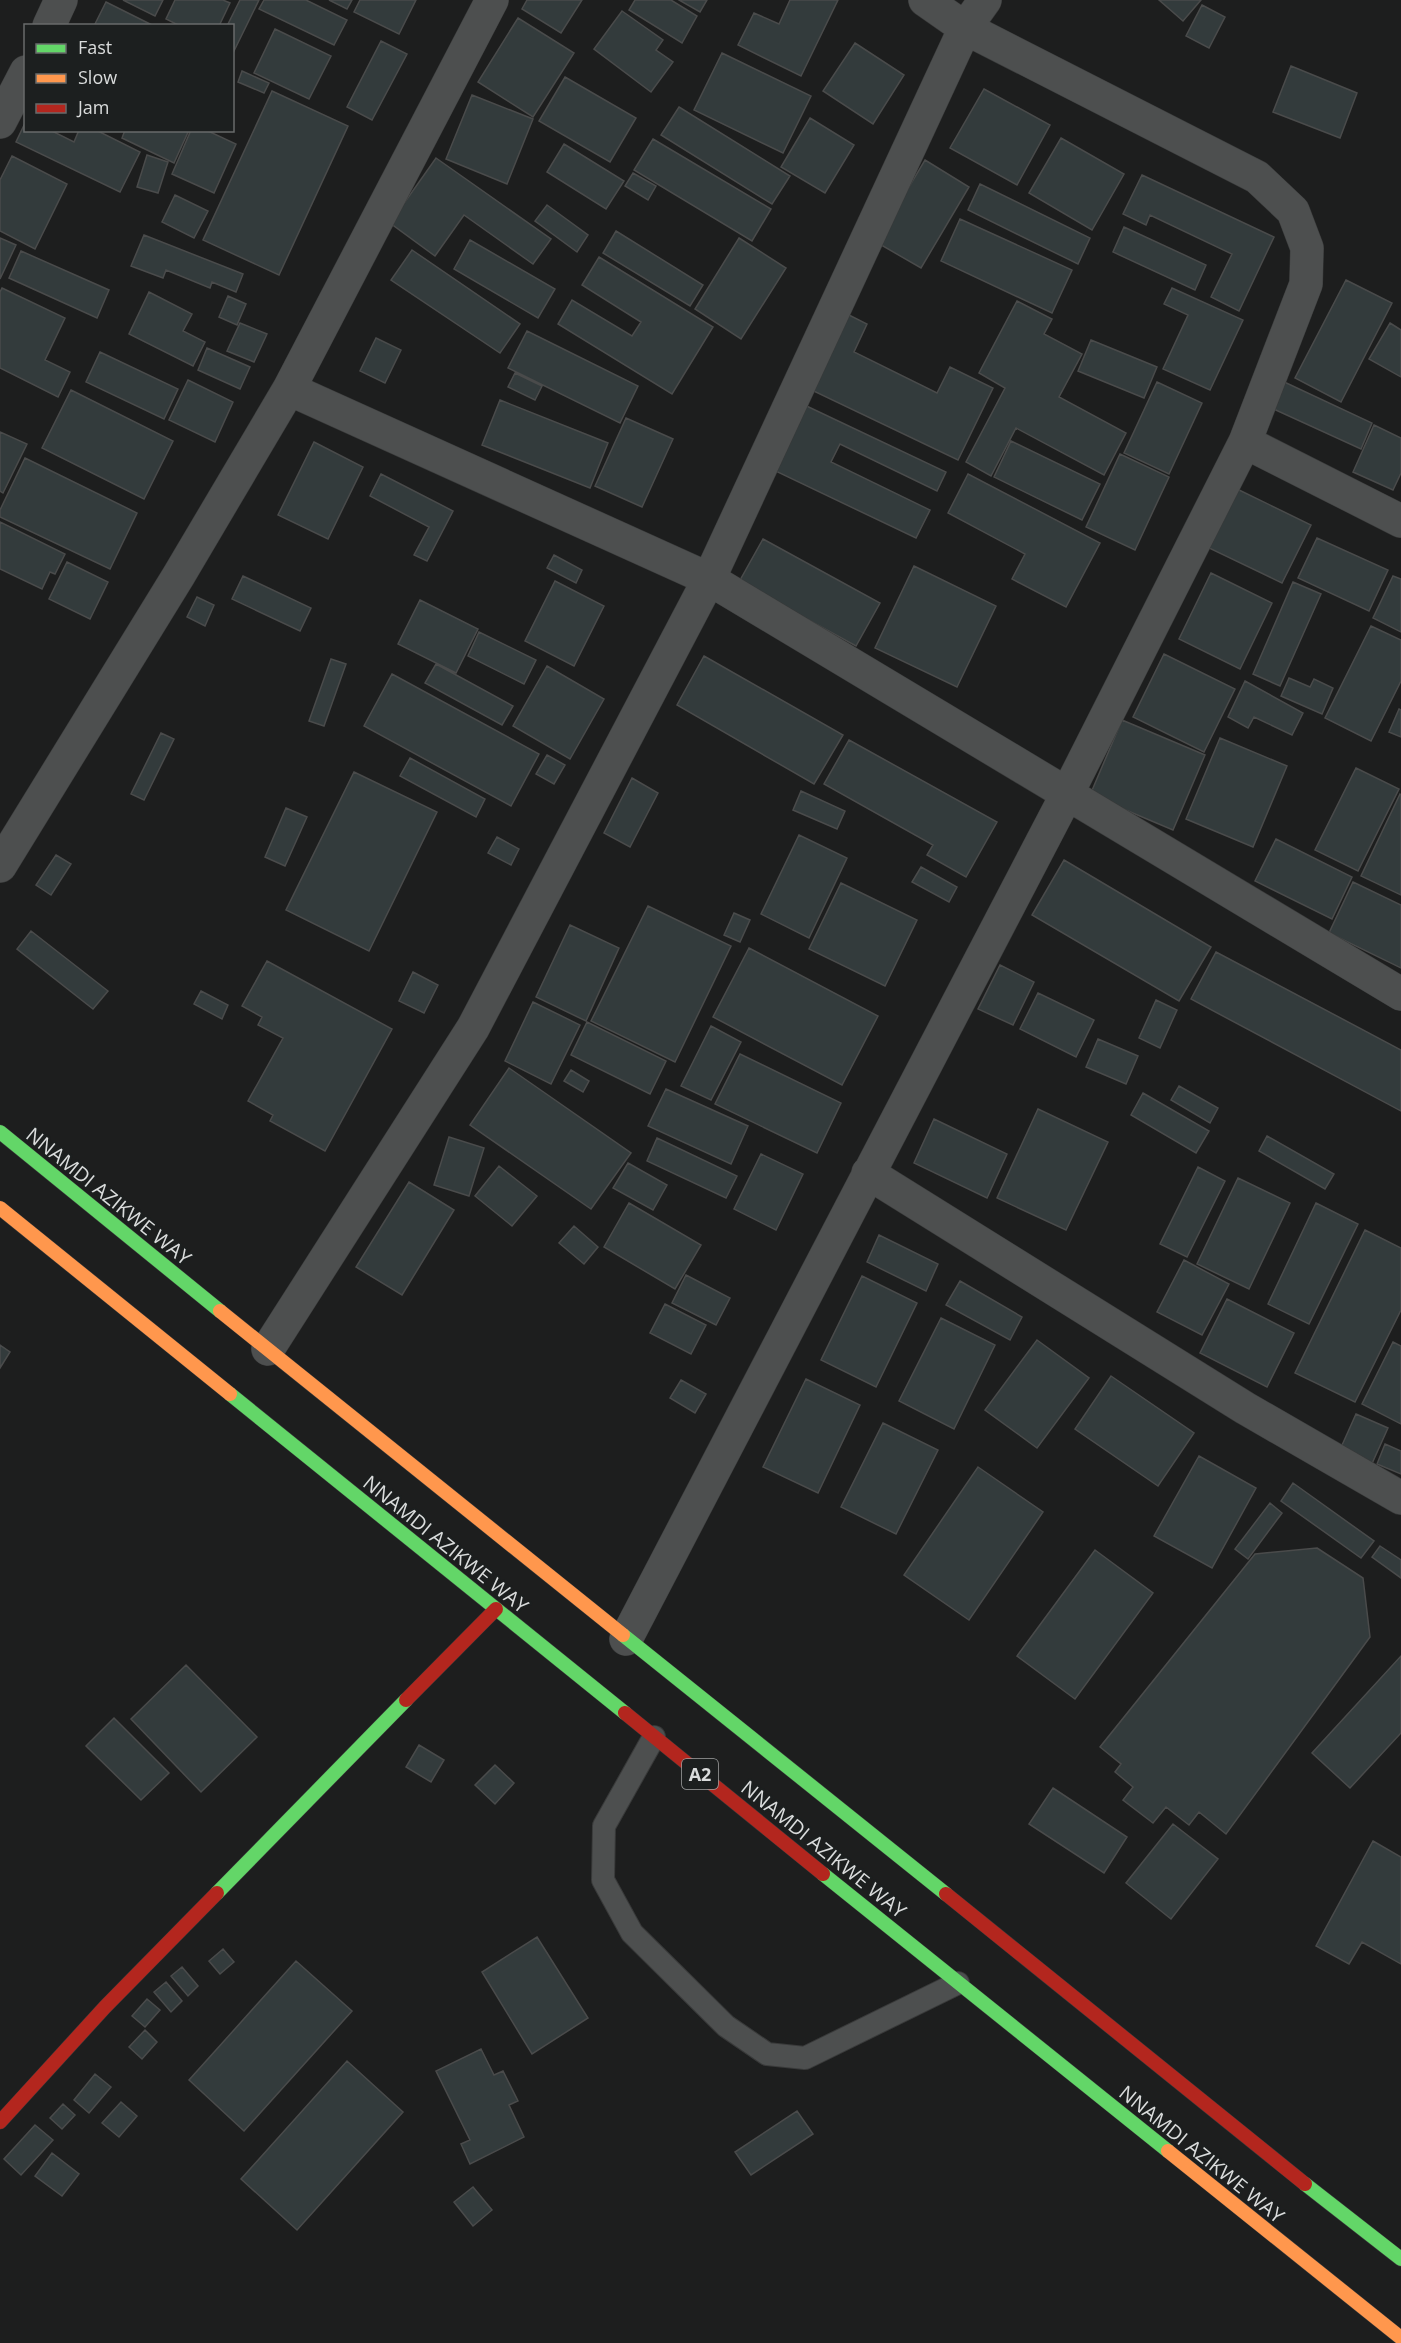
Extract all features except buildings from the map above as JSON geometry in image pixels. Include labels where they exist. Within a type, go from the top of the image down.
[{"type":"main road","name":"NNAMDI AZIKWE WAY","points":[[0,1132],[626,1639],[1401,2259]]},
{"type":"main road","name":"NNAMDI AZIKWE WAY","points":[[0,1208],[1401,2338]]},
{"type":"main road","points":[[0,2121],[105,2007],[496,1609]]},
{"type":"street","points":[[50,24],[61,0]]},
{"type":"street","points":[[0,866],[289,389],[492,0]]},
{"type":"street","points":[[626,1639],[1067,794],[1245,442],[1305,284],[1307,248],[1293,211],[1257,177],[965,28],[924,0]]},
{"type":"street","points":[[268,1349],[473,1028],[709,579],[965,28],[984,0]]},
{"type":"street","points":[[0,122],[24,76]]},
{"type":"street","points":[[289,389],[709,579],[1401,994]]},
{"type":"street","points":[[1245,442],[1401,521]]},
{"type":"street","points":[[868,1173],[1245,1408],[1401,1498]]},
{"type":"lane","points":[[654,1737],[604,1826],[603,1880],[632,1933],[726,2026],[767,2054],[805,2058],[958,1983]]},
{"type":"traffic: fast","points":[[0,1132],[220,1311]]},
{"type":"traffic: fast","points":[[230,1394],[625,1713]]},
{"type":"traffic: fast","points":[[623,1635],[946,1894]]},
{"type":"traffic: fast","points":[[217,1893],[406,1700]]},
{"type":"traffic: fast","points":[[823,1874],[1168,2151]]},
{"type":"traffic: fast","points":[[1305,2184],[1401,2259]]},
{"type":"traffic: slow","points":[[0,1208],[230,1394]]},
{"type":"traffic: slow","points":[[220,1311],[623,1635]]},
{"type":"traffic: slow","points":[[1168,2151],[1401,2338]]},
{"type":"traffic: jam","points":[[406,1700],[496,1609]]},
{"type":"traffic: jam","points":[[625,1713],[823,1874]]},
{"type":"traffic: jam","points":[[0,2122],[105,2007],[217,1893]]},
{"type":"traffic: jam","points":[[946,1894],[1305,2184]]}]
